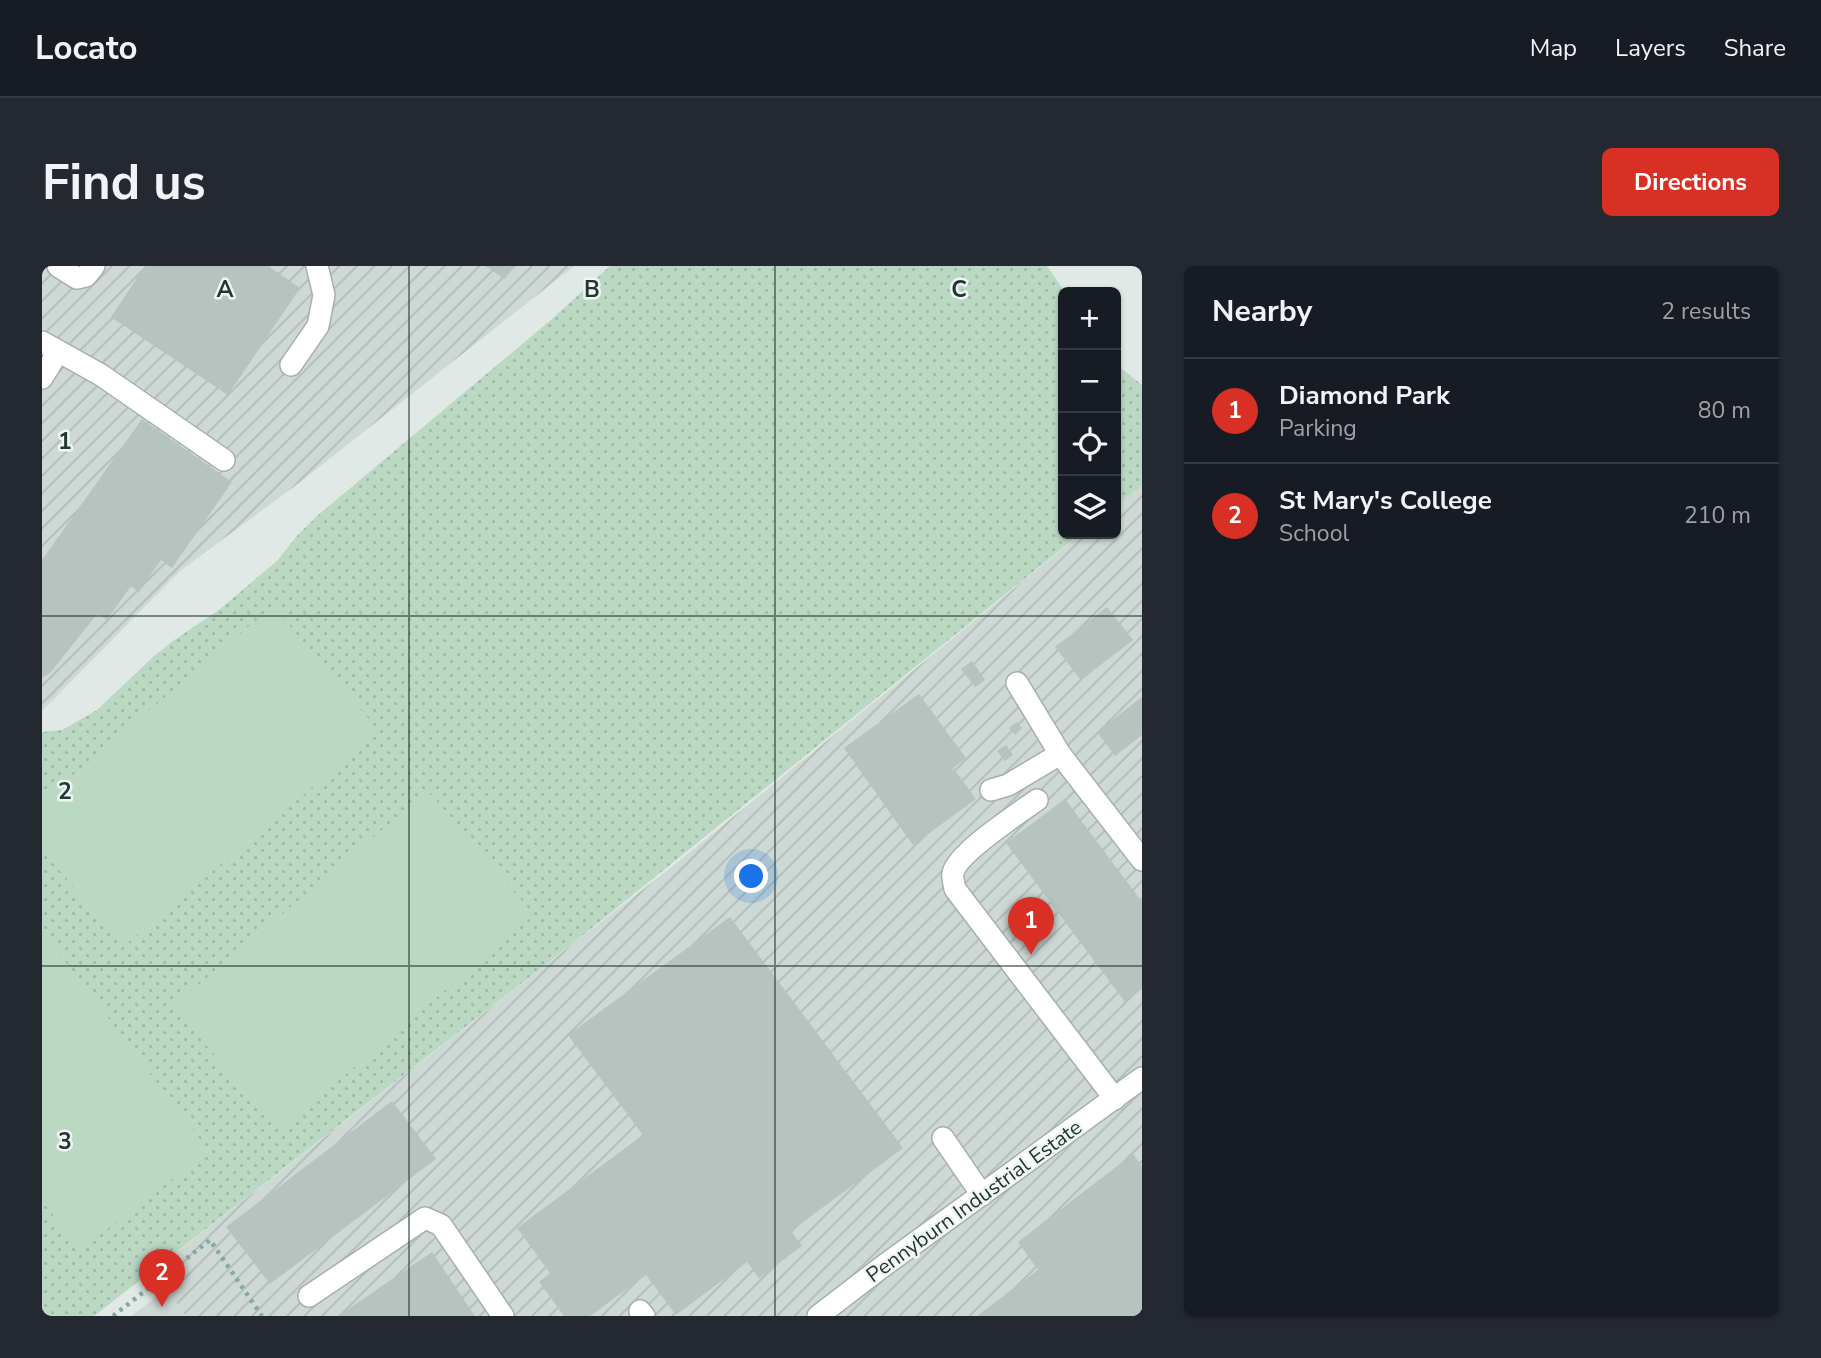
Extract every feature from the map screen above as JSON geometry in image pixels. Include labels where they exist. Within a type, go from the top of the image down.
[{"type":"street","points":[[58,266],[77,278],[86,276],[94,266]]},
{"type":"street","points":[[291,365],[318,326],[324,295],[317,266]]},
{"type":"street","points":[[42,378],[50,347],[101,375],[224,460]]},
{"type":"street","points":[[1017,683],[1060,754],[1142,860]]},
{"type":"street","points":[[991,790],[1008,785],[1060,754]]},
{"type":"street","points":[[1037,800],[972,849],[957,865],[953,873],[955,889],[1132,1092]]},
{"type":"street","name":"Pennyburn Industrial Estate","points":[[818,1316],[881,1267],[1132,1092]]},
{"type":"street","points":[[943,1138],[982,1195]]},
{"type":"street","points":[[309,1296],[425,1218],[441,1225],[503,1316]]},
{"type":"path","points":[[113,1316],[210,1240],[262,1316]]},
{"type":"shaded area","points":[[42,266],[574,266],[299,483],[180,571],[42,711]]},
{"type":"shaded area","points":[[1142,486],[1142,1316],[186,1316],[154,1270],[669,869],[1075,539],[1121,539],[1121,501]]},
{"type":"shaded area","points":[[169,1290],[186,1316],[131,1316],[156,1297]]},
{"type":"green space","points":[[610,266],[1047,266],[1062,287],[1058,287],[1058,539],[1074,539],[577,940],[94,1316],[42,1316],[42,732],[62,730],[97,710],[154,656],[220,609],[277,561],[317,516],[552,319]]},
{"type":"green space","points":[[1121,368],[1142,385],[1142,486],[1121,501]]},
{"type":"green space","points":[[273,606],[379,731],[124,946],[42,850],[42,801]]},
{"type":"green space","points":[[428,791],[534,915],[279,1131],[173,1006]]},
{"type":"green space","points":[[42,931],[209,1151],[80,1250],[42,1200]]},
{"type":"building","points":[[145,266],[268,266],[300,288],[228,395],[111,317]]},
{"type":"building","points":[[485,266],[514,266],[505,279]]},
{"type":"building","points":[[142,419],[232,482],[172,568],[161,560],[139,592],[131,586],[107,620],[97,614],[51,672],[42,678],[42,560]]},
{"type":"building","points":[[1107,607],[1133,640],[1081,680],[1055,647]]},
{"type":"building","points":[[972,661],[985,680],[975,687],[961,669]]},
{"type":"building","points":[[919,694],[966,758],[953,768],[976,799],[913,845],[844,748]]},
{"type":"building","points":[[1142,697],[1142,735],[1115,756],[1097,732]]},
{"type":"building","points":[[1017,722],[1022,728],[1015,735],[1009,728]]},
{"type":"building","points":[[1006,745],[1013,755],[1005,761],[997,751]]},
{"type":"building","points":[[1065,799],[1142,902],[1142,989],[1125,1002],[1006,843]]},
{"type":"building","points":[[730,917],[903,1148],[791,1231],[802,1246],[759,1278],[747,1262],[676,1315],[646,1275],[590,1316],[564,1316],[539,1282],[550,1273],[517,1228],[643,1135],[568,1035]]},
{"type":"building","points":[[392,1101],[436,1159],[270,1284],[226,1227]]},
{"type":"building","points":[[1133,1154],[1142,1166],[1142,1316],[977,1316],[1038,1270],[1018,1242]]},
{"type":"building","points":[[432,1252],[475,1316],[338,1316]]},
{"type":"place","name":"Diamond Park","points":[[1031,955]]},
{"type":"place","name":"St Mary's College","points":[[162,1307]]}]
